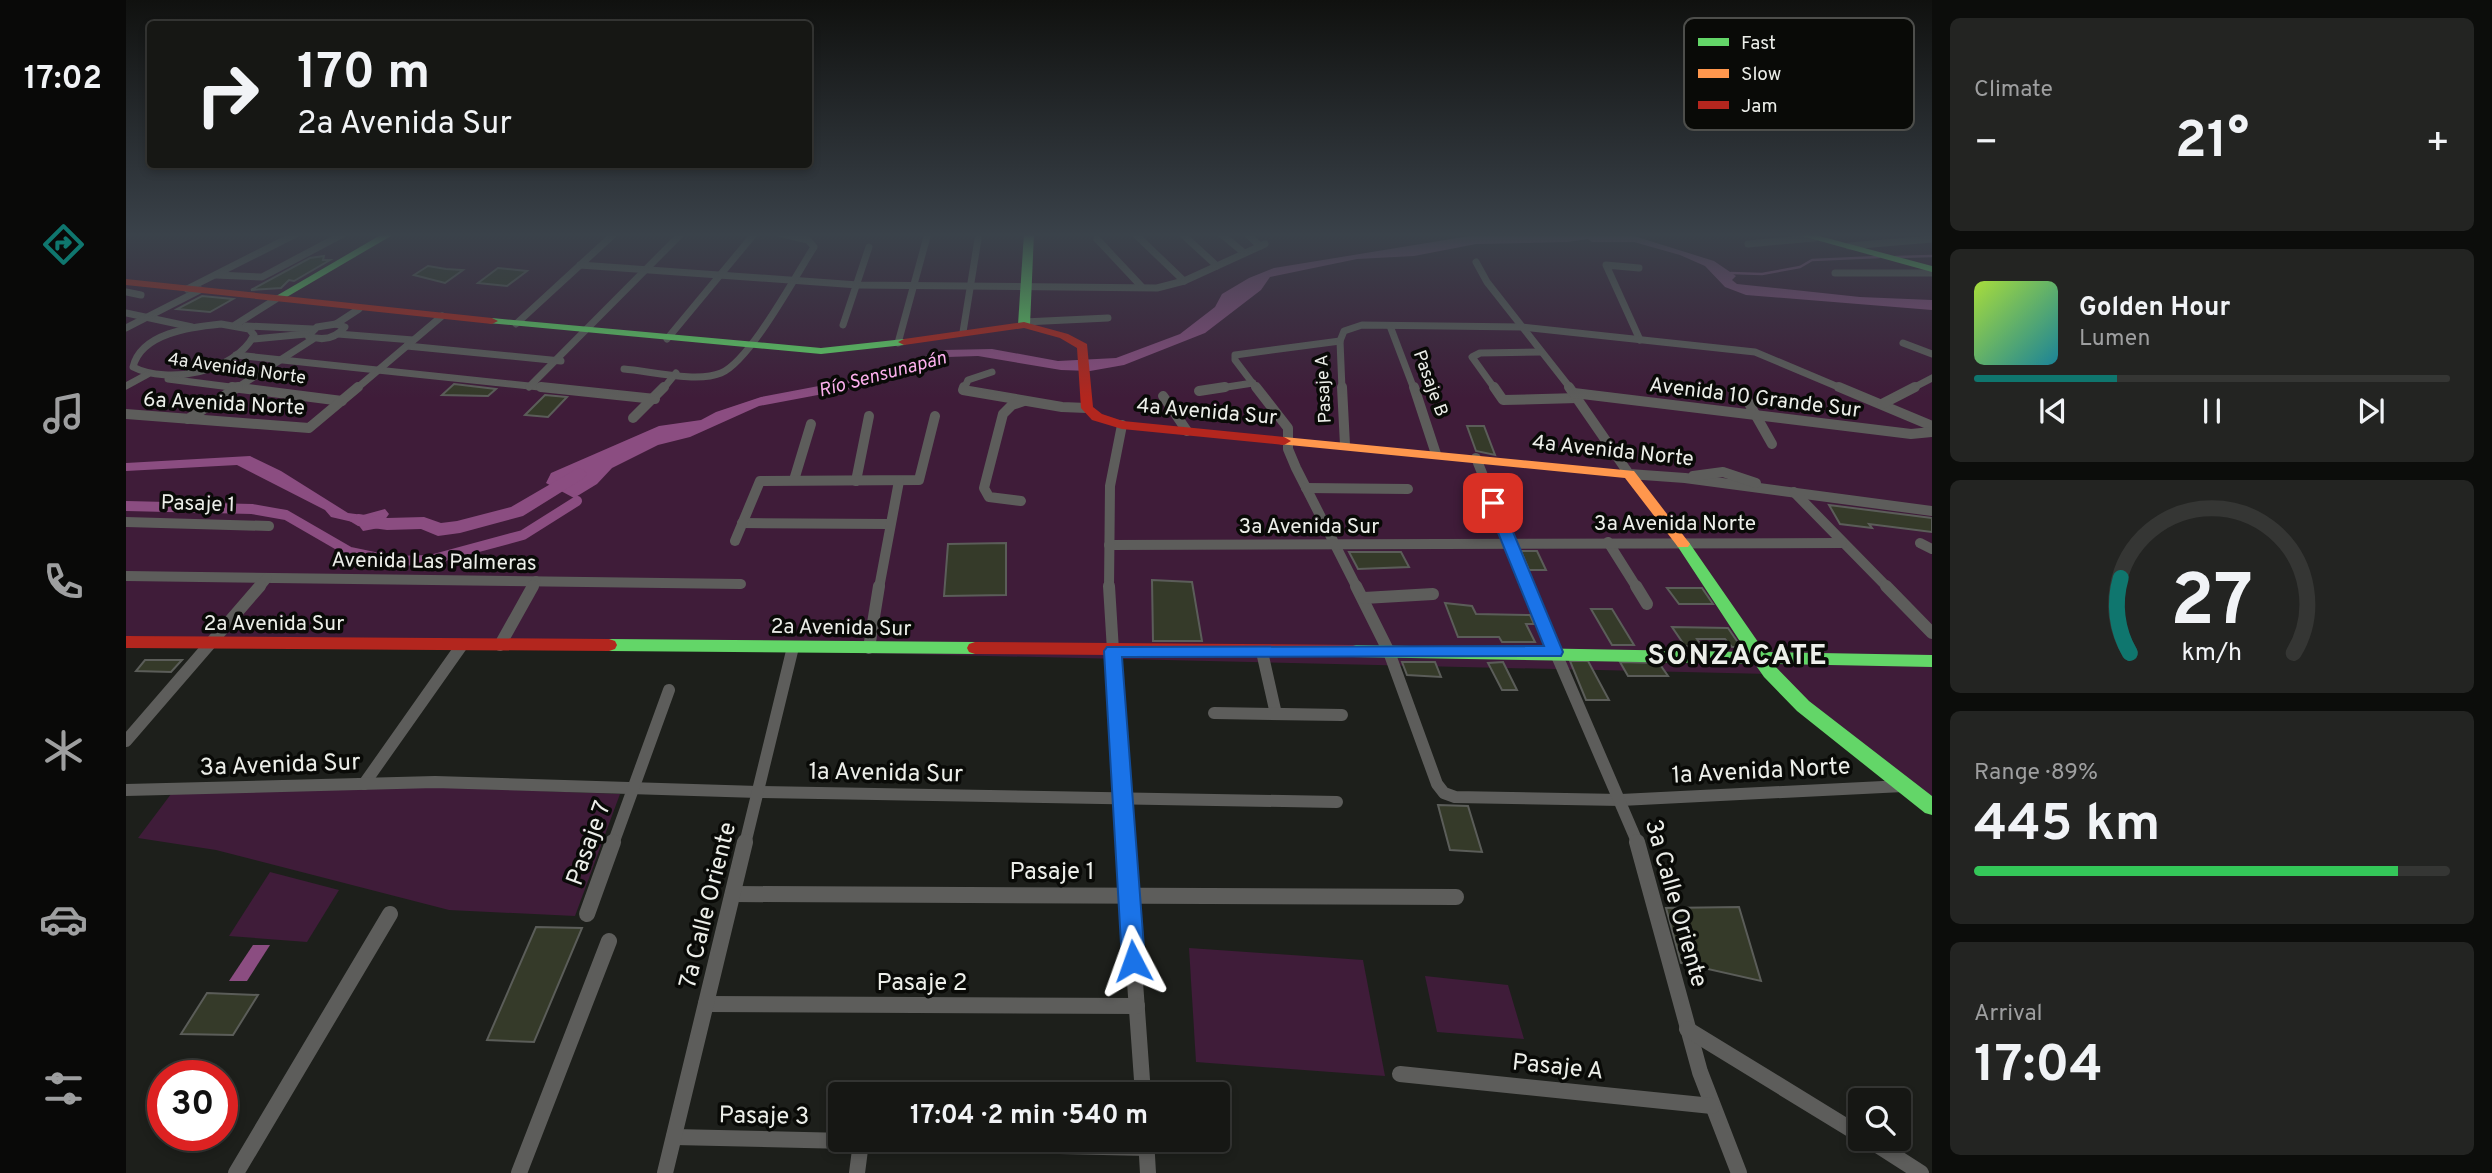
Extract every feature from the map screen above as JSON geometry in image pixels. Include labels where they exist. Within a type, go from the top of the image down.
[{"type":"main road","points":[[182,288],[359,309],[667,339],[835,351],[1024,323],[1073,339],[1083,346],[1086,356],[1087,408]]},
{"type":"main road","points":[[276,299],[296,288]]},
{"type":"main road","points":[[1024,323],[1026,288]]},
{"type":"main road","name":"4a Avenida Sur","points":[[1087,408],[1097,417],[1122,425],[1288,439]]},
{"type":"main road","name":"4a Avenida Norte","points":[[1288,439],[1629,474]]},
{"type":"main road","points":[[1629,474],[1681,541],[1760,659],[1803,706],[1932,807]]},
{"type":"main road","name":"2a Avenida Sur","points":[[126,642],[1555,652],[1760,659],[1932,661]]},
{"type":"street","points":[[516,324],[555,288]]},
{"type":"street","points":[[529,387],[561,361],[586,331],[630,288]]},
{"type":"street","points":[[667,339],[709,288]]},
{"type":"street","points":[[624,369],[723,373],[749,346],[788,288]]},
{"type":"street","points":[[843,325],[857,288]]},
{"type":"street","points":[[898,343],[914,288]]},
{"type":"street","points":[[963,332],[972,288]]},
{"type":"street","points":[[1491,288],[1576,396],[1629,474]]},
{"type":"street","points":[[1616,288],[1640,340]]},
{"type":"street","points":[[126,328],[194,289]]},
{"type":"street","points":[[126,292],[141,295]]},
{"type":"street","points":[[238,325],[276,299]]},
{"type":"street","points":[[188,419],[280,360],[311,334],[336,324],[359,309]]},
{"type":"street","points":[[126,313],[195,328]]},
{"type":"street","points":[[342,401],[442,316]]},
{"type":"street","points":[[1024,323],[1108,318]]},
{"type":"street","points":[[336,324],[345,327],[338,334]]},
{"type":"street","points":[[238,325],[251,331],[253,339]]},
{"type":"street","points":[[148,374],[133,367],[131,356],[156,341],[195,328],[238,325],[311,334]]},
{"type":"street","name":"Pasaje A","points":[[1345,445],[1340,341],[1344,331],[1362,325],[1392,330]]},
{"type":"street","points":[[1392,330],[1522,327],[1766,355],[1882,404],[1932,429]]},
{"type":"street","name":"Pasaje B","points":[[1392,330],[1436,454]]},
{"type":"street","points":[[126,386],[148,374],[187,372],[236,355],[253,339],[311,334],[338,334],[561,361]]},
{"type":"street","points":[[1340,341],[1235,355],[1287,428],[1288,449],[1389,652],[1437,784],[1444,793],[1455,797],[1621,800]]},
{"type":"street","points":[[1903,343],[1932,354]]},
{"type":"street","name":"Avenida 10 Grande Sur","points":[[1541,352],[1480,353],[1472,357],[1503,400],[1576,396],[1911,434],[1932,429]]},
{"type":"street","points":[[236,355],[655,399]]},
{"type":"street","name":"4a Avenida Norte","points":[[126,372],[342,401]]},
{"type":"street","points":[[992,372],[968,380],[963,390],[1062,407],[1087,408]]},
{"type":"street","points":[[633,418],[655,399],[676,373]]},
{"type":"street","points":[[1882,404],[1932,378]]},
{"type":"street","points":[[1199,391],[1253,383]]},
{"type":"street","points":[[1742,391],[1772,444]]},
{"type":"street","points":[[1163,396],[1187,431]]},
{"type":"street","points":[[1021,501],[989,497],[984,488],[1003,414],[1012,405],[1026,400]]},
{"type":"street","name":"6a Avenida Norte","points":[[126,414],[302,429],[319,422],[342,401]]},
{"type":"street","points":[[735,541],[760,481],[919,480],[935,415]]},
{"type":"street","points":[[856,481],[869,416]]},
{"type":"street","points":[[794,480],[811,424]]},
{"type":"street","points":[[1122,425],[1111,481],[1108,545],[1121,799],[1142,1082]]},
{"type":"street","name":"3a Calle Oriente","points":[[1476,458],[1509,544],[1621,800],[1646,866],[1687,1029],[1712,1106],[1739,1173]]},
{"type":"street","name":"4a Avenida Norte","points":[[1629,474],[1685,478],[1932,511]]},
{"type":"street","points":[[869,648],[889,524],[899,481]]},
{"type":"street","points":[[1306,488],[1408,489]]},
{"type":"street","points":[[1794,492],[1932,634]]},
{"type":"street","name":"Pasaje 1","points":[[126,522],[269,526]]},
{"type":"street","points":[[742,523],[889,524]]},
{"type":"street","name":"3a Avenida Norte","points":[[1509,544],[1681,541],[1842,543]]},
{"type":"street","points":[[1608,542],[1647,604]]},
{"type":"street","points":[[1920,543],[1932,549]]},
{"type":"street","name":"3a Avenida Sur","points":[[1108,545],[1509,544]]},
{"type":"street","name":"Avenida Las Palmeras","points":[[126,576],[741,584]]},
{"type":"street","points":[[126,741],[131,728],[267,578]]},
{"type":"street","points":[[500,645],[536,581]]},
{"type":"street","points":[[1364,598],[1433,594]]},
{"type":"street","points":[[364,784],[462,645]]},
{"type":"street","name":"7a Calle Oriente","points":[[665,1173],[793,647]]},
{"type":"street","points":[[1262,652],[1276,714]]},
{"type":"street","name":"Pasaje 7","points":[[587,914],[669,690]]},
{"type":"street","points":[[1214,713],[1342,715]]},
{"type":"street","name":"3a Avenida Sur","points":[[126,790],[435,782]]},
{"type":"street","name":"1a Avenida Sur","points":[[435,782],[758,792],[1337,803]]},
{"type":"street","name":"1a Avenida Norte","points":[[1621,800],[1909,790],[1932,793]]},
{"type":"street","name":"Pasaje 1","points":[[733,894],[1456,897]]},
{"type":"street","points":[[236,1173],[390,914]]},
{"type":"street","points":[[519,1173],[609,941]]},
{"type":"street","name":"Pasaje 2","points":[[706,1004],[1137,1006]]},
{"type":"street","points":[[1687,1029],[1848,1128]]},
{"type":"street","name":"Pasaje A","points":[[1400,1074],[1712,1106]]},
{"type":"street","name":"Pasaje 3","points":[[674,1138],[828,1141]]},
{"type":"street","points":[[1887,1151],[1921,1173]]},
{"type":"street","points":[[857,1173],[860,1152]]},
{"type":"street","points":[[1147,1152],[1148,1173]]},
{"type":"shaded area","points":[[126,288],[1932,288],[1932,797],[1769,674],[126,636]]},
{"type":"shaded area","points":[[433,787],[620,794],[575,916],[449,910],[216,850],[138,838],[174,790]]},
{"type":"shaded area","points":[[270,872],[339,890],[307,942],[229,936]]},
{"type":"shaded area","points":[[1189,948],[1363,960],[1385,1076],[1196,1062]]},
{"type":"shaded area","points":[[1425,976],[1508,985],[1524,1039],[1437,1032]]},
{"type":"water","points":[[1233,288],[1263,288],[1205,333],[1124,365],[1090,371],[1061,370],[978,356],[947,357],[930,366],[855,388],[759,406],[690,437],[658,445],[612,468],[597,484],[574,498],[546,483],[551,473],[659,426],[701,420],[716,412],[761,397],[861,378],[943,350],[992,349],[1058,361],[1116,358],[1180,334],[1215,307],[1222,294]]},
{"type":"water","points":[[1727,288],[1772,288],[1860,297],[1932,300],[1932,310],[1746,295]]},
{"type":"water","points":[[250,456],[281,471],[348,513],[363,515],[385,509],[389,514],[379,528],[363,531],[357,523],[331,517],[325,510],[237,465],[126,471],[126,463]]},
{"type":"water","points":[[253,945],[270,945],[247,981],[229,981]]},
{"type":"building","points":[[255,288],[281,288],[281,288],[251,290]]},
{"type":"building","points":[[202,296],[233,299],[210,312],[177,309]]},
{"type":"building","points":[[454,384],[496,389],[488,396],[442,395]]},
{"type":"building","points":[[545,395],[567,397],[548,417],[525,415]]},
{"type":"building","points":[[1467,426],[1484,426],[1495,455],[1476,451]]},
{"type":"building","points":[[1829,505],[1932,518],[1932,532],[1869,524],[1872,528],[1840,524]]},
{"type":"building","points":[[1006,543],[1006,595],[944,596],[948,544]]},
{"type":"building","points":[[1521,551],[1537,551],[1546,570],[1529,570]]},
{"type":"building","points":[[1349,552],[1401,552],[1409,567],[1358,569]]},
{"type":"building","points":[[1152,580],[1192,582],[1202,641],[1153,641]]},
{"type":"building","points":[[1667,588],[1702,588],[1713,604],[1679,604]]},
{"type":"building","points":[[1445,603],[1472,606],[1476,614],[1530,615],[1534,624],[1526,624],[1535,642],[1502,642],[1499,637],[1458,637]]},
{"type":"building","points":[[1591,609],[1612,609],[1634,645],[1612,645]]},
{"type":"building","points":[[1672,627],[1728,628],[1741,647],[1732,647],[1725,639],[1697,639],[1702,646],[1685,646]]},
{"type":"building","points":[[145,660],[182,660],[171,672],[136,671]]},
{"type":"building","points":[[1570,661],[1588,661],[1609,700],[1586,700]]},
{"type":"building","points":[[1402,662],[1435,662],[1441,677],[1407,675]]},
{"type":"building","points":[[1503,662],[1517,690],[1502,690],[1488,663]]},
{"type":"building","points":[[1620,662],[1659,663],[1668,676],[1628,676]]},
{"type":"building","points":[[1438,805],[1468,806],[1482,852],[1450,850]]},
{"type":"building","points":[[1739,907],[1761,981],[1681,963],[1666,908]]},
{"type":"building","points":[[536,927],[582,928],[534,1042],[487,1040]]},
{"type":"building","points":[[207,993],[258,995],[233,1035],[181,1034]]},
{"type":"waterway","name":"Río Sensunapán","points":[[358,520],[387,524],[424,523],[438,530],[460,527],[496,515],[516,512],[578,474]]},
{"type":"waterway","points":[[126,506],[252,509],[286,515],[350,552],[393,561],[430,560],[523,535],[577,501]]},
{"type":"traffic: fast","points":[[276,299],[296,288]]},
{"type":"traffic: fast","points":[[1024,325],[1026,288]]},
{"type":"traffic: fast","points":[[492,321],[821,351],[904,342]]},
{"type":"traffic: fast","points":[[1683,544],[1770,673],[1803,706],[1932,807]]},
{"type":"traffic: fast","points":[[609,645],[975,648]]},
{"type":"traffic: fast","points":[[1353,651],[1932,661]]},
{"type":"traffic: slow","points":[[1284,441],[1629,474],[1683,544]]},
{"type":"traffic: jam","points":[[180,288],[492,321]]},
{"type":"traffic: jam","points":[[904,342],[1024,325],[1064,336],[1083,346],[1087,408],[1097,417],[1122,425],[1284,441]]},
{"type":"traffic: jam","points":[[126,642],[609,645]]},
{"type":"traffic: jam","points":[[975,648],[1353,651]]},
{"type":"district","name":"SONZACATE","points":[[1738,654]]},
{"type":"route","points":[[1133,961],[1113,651],[1555,652],[1493,503]]}]
